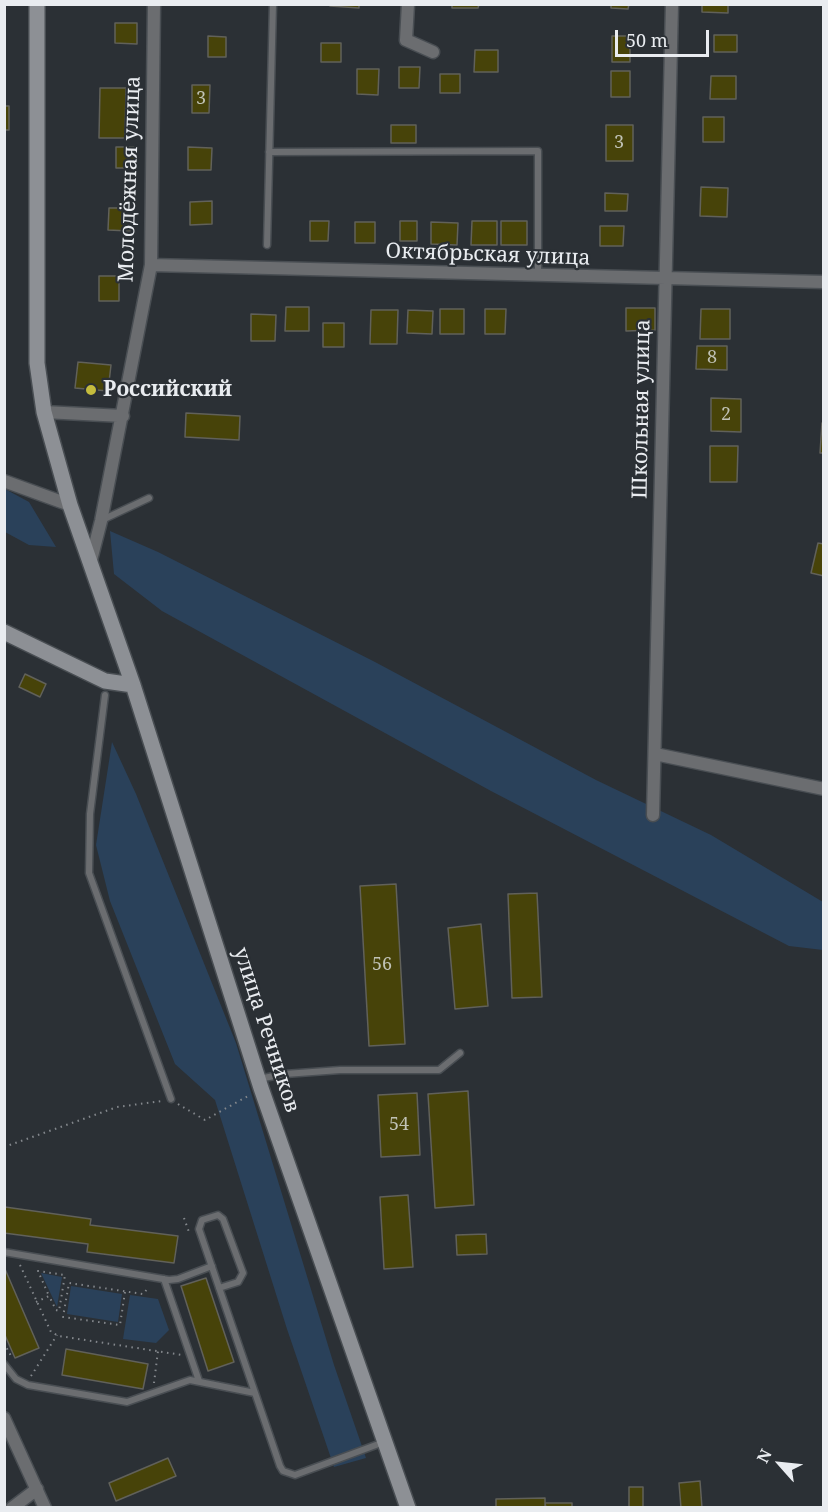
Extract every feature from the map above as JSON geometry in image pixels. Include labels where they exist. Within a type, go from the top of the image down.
[{"type":"street","name":"улица Речников","points":[[38,4],[37,363],[44,412],[70,505],[133,685],[260,1084],[408,1508]]},
{"type":"street","name":"Молодёжная улица","points":[[90,564],[123,416],[151,265],[154,4]]},
{"type":"street","points":[[408,4],[406,40],[433,52]]},
{"type":"street","name":"Школьная улица","points":[[654,815],[664,278],[672,4]]},
{"type":"street","name":"Октябрьская улица","points":[[151,265],[824,282]]},
{"type":"street","points":[[44,412],[123,416]]},
{"type":"street","points":[[4,481],[70,505]]},
{"type":"street","points":[[4,632],[105,681],[133,685]]},
{"type":"street","points":[[655,754],[824,789]]},
{"type":"street","points":[[5,1421],[45,1508]]},
{"type":"street","points":[[12,1508],[36,1489]]},
{"type":"lane","points":[[267,245],[273,4]]},
{"type":"lane","points":[[269,152],[538,151],[538,276]]},
{"type":"lane","points":[[101,521],[149,498]]},
{"type":"lane","points":[[105,695],[90,814],[89,873],[171,1099]]},
{"type":"lane","points":[[260,1084],[285,1074],[340,1070],[440,1070],[460,1053]]},
{"type":"lane","points":[[219,1288],[238,1281],[243,1273],[224,1219],[218,1215],[202,1220],[200,1225],[219,1288],[280,1466],[288,1474],[295,1476],[385,1442]]},
{"type":"lane","points":[[4,1252],[164,1279],[178,1279],[212,1266]]},
{"type":"lane","points":[[164,1279],[199,1381]]},
{"type":"lane","points":[[4,1364],[16,1379],[28,1384],[127,1402],[190,1380],[255,1393]]},
{"type":"path","points":[[4,1147],[117,1107],[171,1099],[205,1120],[260,1084]]},
{"type":"path","points":[[184,1218],[190,1236]]},
{"type":"path","points":[[15,1254],[51,1332],[57,1335],[191,1356]]},
{"type":"path","points":[[38,1271],[68,1276],[59,1311],[56,1310],[49,1296],[38,1271]]},
{"type":"path","points":[[125,1292],[120,1325],[63,1317],[69,1283],[143,1294],[156,1278]]},
{"type":"path","points":[[36,1302],[49,1296]]},
{"type":"path","points":[[30,1378],[57,1335]]},
{"type":"path","points":[[4,1343],[13,1362]]},
{"type":"path","points":[[153,1389],[158,1351]]},
{"type":"path","points":[[23,1374],[36,1381]]},
{"type":"shaded area","points":[[5,489],[29,502],[56,547],[29,545],[5,532]]},
{"type":"shaded area","points":[[110,531],[158,552],[375,662],[596,780],[711,835],[823,902],[823,950],[789,946],[491,791],[162,611],[114,574]]},
{"type":"shaded area","points":[[112,742],[136,794],[236,1043],[334,1365],[366,1458],[334,1467],[287,1329],[215,1100],[175,1064],[110,901],[96,845]]},
{"type":"shaded area","points":[[41,1273],[62,1277],[57,1307]]},
{"type":"shaded area","points":[[71,1286],[122,1294],[118,1322],[67,1314]]},
{"type":"shaded area","points":[[130,1295],[158,1299],[169,1330],[156,1343],[123,1339]]},
{"type":"building","points":[[330,4],[359,4],[359,8],[330,6]]},
{"type":"building","points":[[452,4],[479,4],[478,8],[452,8]]},
{"type":"building","points":[[611,4],[629,4],[628,9],[611,8]]},
{"type":"building","points":[[702,4],[728,4],[728,13],[702,12]]},
{"type":"building","points":[[115,23],[137,23],[137,44],[115,43]]},
{"type":"building","points":[[714,35],[737,35],[737,52],[714,52]]},
{"type":"building","points":[[208,36],[226,37],[226,57],[208,57]]},
{"type":"building","points":[[612,36],[630,36],[630,62],[612,62]]},
{"type":"building","points":[[321,43],[341,43],[341,62],[321,62]]},
{"type":"building","points":[[475,50],[498,50],[498,72],[474,72]]},
{"type":"building","points":[[399,67],[420,67],[419,88],[399,88]]},
{"type":"building","points":[[357,69],[379,69],[378,95],[357,94]]},
{"type":"building","points":[[611,71],[630,71],[630,97],[611,97]]},
{"type":"building","points":[[440,74],[460,74],[460,93],[440,93]]},
{"type":"building","points":[[711,76],[736,76],[736,99],[710,99]]},
{"type":"building","points":[[192,85],[210,85],[209,113],[192,113]]},
{"type":"building","points":[[100,88],[126,88],[125,138],[99,138]]},
{"type":"building","points":[[4,106],[9,106],[9,130],[4,130]]},
{"type":"building","points":[[703,117],[724,117],[724,142],[703,142]]},
{"type":"building","points":[[391,125],[416,125],[416,143],[391,143]]},
{"type":"building","points":[[606,125],[633,125],[633,161],[606,161]]},
{"type":"building","points":[[116,147],[137,147],[137,168],[116,168]]},
{"type":"building","points":[[188,147],[212,148],[211,170],[188,170]]},
{"type":"building","points":[[701,187],[728,188],[727,217],[700,216]]},
{"type":"building","points":[[605,193],[628,194],[627,211],[605,211]]},
{"type":"building","points":[[212,201],[212,224],[190,225],[190,202]]},
{"type":"building","points":[[109,208],[130,208],[130,231],[108,230]]},
{"type":"building","points":[[310,221],[329,221],[328,241],[310,241]]},
{"type":"building","points":[[400,221],[417,221],[417,241],[400,241]]},
{"type":"building","points":[[472,221],[497,221],[497,245],[471,245]]},
{"type":"building","points":[[501,221],[527,221],[527,245],[501,245]]},
{"type":"building","points":[[355,222],[375,222],[375,243],[355,243]]},
{"type":"building","points":[[431,222],[458,223],[457,245],[431,244]]},
{"type":"building","points":[[600,226],[624,226],[623,246],[600,246]]},
{"type":"building","points":[[99,276],[119,276],[119,301],[99,301]]},
{"type":"building","points":[[286,307],[309,307],[309,331],[285,331]]},
{"type":"building","points":[[626,308],[655,308],[655,330],[626,331]]},
{"type":"building","points":[[440,309],[464,309],[464,334],[440,334]]},
{"type":"building","points":[[485,309],[506,309],[505,334],[485,334]]},
{"type":"building","points":[[701,309],[730,309],[730,339],[700,339]]},
{"type":"building","points":[[371,310],[398,310],[397,344],[370,344]]},
{"type":"building","points":[[408,310],[433,311],[432,334],[407,333]]},
{"type":"building","points":[[251,314],[276,315],[275,341],[251,341]]},
{"type":"building","points":[[323,323],[344,323],[344,347],[323,347]]},
{"type":"building","points":[[697,346],[727,346],[727,370],[696,369]]},
{"type":"building","points":[[78,362],[111,365],[108,391],[75,388]]},
{"type":"building","points":[[711,398],[741,399],[741,432],[711,431]]},
{"type":"building","points":[[186,413],[240,416],[239,440],[185,437]]},
{"type":"building","points":[[822,423],[824,423],[824,453],[820,453]]},
{"type":"building","points":[[710,446],[738,446],[737,482],[710,482]]},
{"type":"building","points":[[818,543],[824,544],[824,576],[811,573]]},
{"type":"building","points":[[25,674],[46,684],[40,697],[19,687]]},
{"type":"building","points":[[396,884],[405,1044],[369,1046],[360,886]]},
{"type":"building","points":[[537,893],[542,997],[512,998],[508,894]]},
{"type":"building","points":[[481,924],[488,1006],[455,1009],[448,928]]},
{"type":"building","points":[[468,1091],[474,1205],[435,1208],[428,1094]]},
{"type":"building","points":[[417,1093],[420,1155],[381,1157],[378,1095]]},
{"type":"building","points":[[408,1195],[413,1267],[384,1269],[380,1197]]},
{"type":"building","points":[[5,1207],[91,1219],[90,1225],[178,1236],[174,1263],[87,1252],[88,1244],[4,1233]]},
{"type":"building","points":[[486,1234],[487,1254],[457,1255],[456,1235]]},
{"type":"building","points":[[5,1269],[39,1348],[15,1358],[4,1333]]},
{"type":"building","points":[[206,1278],[234,1362],[208,1371],[181,1286]]},
{"type":"building","points":[[66,1349],[148,1364],[143,1389],[62,1375]]},
{"type":"building","points":[[168,1458],[176,1476],[116,1501],[109,1483]]},
{"type":"building","points":[[700,1481],[702,1508],[681,1508],[679,1483]]},
{"type":"building","points":[[629,1487],[643,1487],[643,1508],[629,1508]]},
{"type":"building","points":[[545,1498],[545,1508],[496,1508],[496,1499]]},
{"type":"building","points":[[545,1503],[572,1503],[572,1508],[546,1508]]},
{"type":"place","name":"Российский","points":[[91,390]]}]
